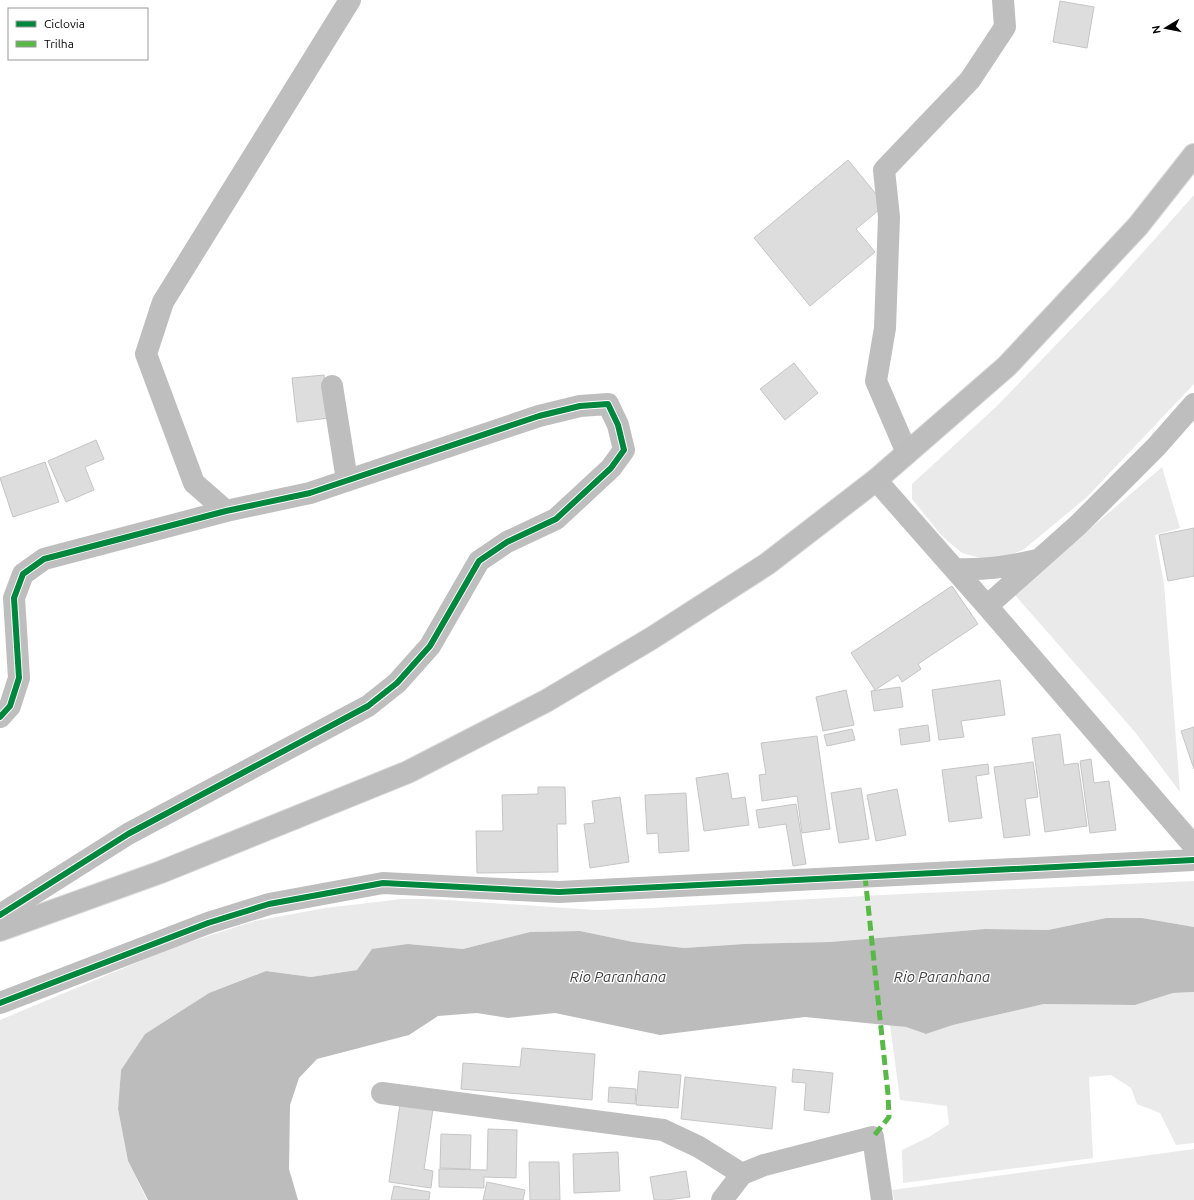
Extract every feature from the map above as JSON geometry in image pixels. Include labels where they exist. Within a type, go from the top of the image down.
[{"type":"main road","points":[[0,930],[160,872],[408,772],[546,701],[652,638],[760,568],[876,480],[1007,366],[1138,226],[1194,155]]},
{"type":"street","points":[[226,511],[194,483],[146,354],[163,302],[350,0]]},
{"type":"street","points":[[907,453],[876,381],[885,328],[889,217],[884,170],[970,80],[1005,27],[1002,0]]},
{"type":"street","points":[[332,386],[347,480]]},
{"type":"street","points":[[0,717],[10,706],[19,678],[14,598],[23,574],[44,559],[226,511],[310,493],[539,416],[580,406],[608,404],[618,425],[624,450],[611,468],[556,519],[507,542],[479,561],[430,646],[397,683],[368,706],[128,834],[0,915]]},
{"type":"street","points":[[987,606],[1078,525],[1156,447],[1194,404]]},
{"type":"street","points":[[876,480],[955,569],[1194,846]]},
{"type":"street","points":[[955,569],[980,570],[1005,568],[1038,560]]},
{"type":"street","points":[[0,1003],[208,923],[269,904],[384,883],[559,892],[1194,860]]},
{"type":"street","points":[[382,1093],[663,1130],[699,1147],[742,1174]]},
{"type":"street","points":[[722,1200],[742,1174],[764,1165],[873,1136],[882,1200]]},
{"type":"shaded area","points":[[1194,195],[1194,384],[1086,498],[1023,550],[991,561],[962,553],[942,536],[912,499],[912,484],[997,406],[1111,288]]},
{"type":"shaded area","points":[[1162,467],[1180,528],[1155,535],[1164,583],[1180,792],[1135,732],[1014,594]]},
{"type":"shaded area","points":[[1194,881],[1194,927],[1142,918],[1106,918],[1048,930],[985,929],[830,942],[744,944],[684,948],[633,942],[580,931],[530,932],[463,949],[408,944],[357,970],[311,977],[266,971],[209,993],[145,1034],[121,1070],[118,1109],[128,1161],[147,1200],[0,1200],[0,1020],[174,947],[255,921],[325,908],[402,899],[432,899],[596,910]]},
{"type":"shaded area","points":[[1194,992],[1194,1143],[1176,1145],[1160,1113],[1137,1104],[1131,1088],[1111,1075],[1089,1077],[1093,1158],[903,1183],[902,1150],[929,1137],[949,1124],[947,1106],[900,1100],[890,1025],[906,1027],[926,1034],[953,1025],[1044,1004],[1135,1005],[1173,993]]},
{"type":"shaded area","points":[[1194,1149],[1194,1200],[894,1200],[892,1190]]},
{"type":"water","name":"Rio Paranhana","points":[[1106,918],[1142,918],[1194,927],[1194,992],[1173,993],[1135,1005],[1044,1004],[953,1025],[926,1034],[906,1027],[805,1017],[660,1035],[555,1013],[508,1018],[477,1013],[438,1016],[409,1035],[317,1059],[299,1078],[290,1105],[289,1169],[298,1200],[148,1200],[128,1161],[118,1109],[121,1070],[145,1034],[209,993],[266,971],[311,977],[357,970],[372,949],[408,944],[463,949],[530,932],[580,931],[633,942],[684,948],[744,944],[830,942],[985,929],[1048,930]]},
{"type":"building","points":[[1060,1],[1094,7],[1087,48],[1053,42]]},
{"type":"building","points":[[848,160],[885,205],[856,229],[875,252],[810,306],[754,238]]},
{"type":"building","points":[[794,363],[818,393],[785,420],[760,389]]},
{"type":"building","points":[[324,375],[329,418],[297,422],[292,378]]},
{"type":"building","points":[[96,440],[104,459],[85,467],[94,490],[66,502],[48,461]]},
{"type":"building","points":[[45,462],[59,502],[13,517],[0,478]]},
{"type":"building","points":[[1194,528],[1194,576],[1168,581],[1159,535]]},
{"type":"building","points":[[952,586],[978,624],[918,664],[921,669],[902,682],[898,675],[875,690],[851,653]]},
{"type":"building","points":[[1000,680],[1005,715],[961,721],[964,737],[939,740],[932,690]]},
{"type":"building","points":[[900,687],[903,707],[874,711],[871,691]]},
{"type":"building","points":[[846,690],[854,725],[823,731],[816,697]]},
{"type":"building","points":[[928,725],[930,741],[901,745],[899,729]]},
{"type":"building","points":[[1194,727],[1194,769],[1181,731]]},
{"type":"building","points":[[852,729],[855,740],[827,746],[824,735]]},
{"type":"building","points":[[1060,734],[1064,765],[1078,763],[1087,826],[1045,832],[1032,738]]},
{"type":"building","points":[[817,736],[830,829],[802,833],[797,796],[762,801],[759,775],[766,774],[761,743]]},
{"type":"building","points":[[1091,759],[1094,783],[1109,781],[1116,830],[1090,833],[1080,761]]},
{"type":"building","points":[[1033,762],[1038,797],[1025,799],[1030,835],[1004,838],[994,767]]},
{"type":"building","points":[[988,764],[989,774],[976,776],[982,818],[949,822],[942,770]]},
{"type":"building","points":[[728,773],[732,799],[745,797],[749,825],[704,831],[696,778]]},
{"type":"building","points":[[538,787],[565,787],[566,824],[557,824],[558,872],[477,873],[476,831],[503,831],[502,795],[538,794]]},
{"type":"building","points":[[861,788],[869,839],[839,843],[831,793]]},
{"type":"building","points":[[897,789],[906,835],[876,841],[867,795]]},
{"type":"building","points":[[686,793],[689,851],[659,853],[658,833],[647,834],[645,795]]},
{"type":"building","points":[[620,797],[629,862],[590,868],[584,824],[595,823],[592,801]]},
{"type":"building","points":[[796,804],[806,864],[793,866],[786,824],[759,828],[756,810]]},
{"type":"building","points":[[522,1048],[595,1054],[592,1100],[461,1089],[463,1063],[520,1067]]},
{"type":"building","points":[[793,1069],[833,1073],[829,1113],[804,1110],[806,1083],[792,1082]]},
{"type":"building","points":[[639,1071],[681,1075],[678,1108],[636,1105]]},
{"type":"building","points":[[685,1077],[776,1087],[772,1129],[681,1119]]},
{"type":"building","points":[[609,1087],[636,1089],[635,1104],[608,1102]]},
{"type":"building","points":[[400,1104],[433,1109],[424,1169],[433,1171],[431,1188],[389,1182]]},
{"type":"building","points":[[488,1129],[517,1130],[516,1178],[484,1177],[484,1188],[439,1187],[439,1169],[487,1170]]},
{"type":"building","points":[[441,1134],[471,1135],[470,1169],[440,1168]]},
{"type":"building","points":[[618,1152],[620,1191],[574,1193],[573,1154]]},
{"type":"building","points":[[529,1162],[559,1162],[560,1200],[530,1200]]},
{"type":"building","points":[[686,1171],[690,1197],[654,1200],[650,1177]]},
{"type":"building","points":[[487,1182],[525,1190],[523,1200],[483,1200]]},
{"type":"building","points":[[394,1186],[430,1192],[429,1200],[391,1200]]},
{"type":"marked path","points":[[865,876],[888,1094],[889,1117],[873,1137]]},
{"type":"cycle path","points":[[0,717],[10,706],[19,678],[14,598],[23,574],[44,559],[226,511],[310,493],[539,416],[580,406],[608,404],[618,425],[624,450],[611,468],[556,519],[507,542],[479,561],[430,646],[397,683],[368,706],[128,834],[0,915]]},
{"type":"cycle path","points":[[0,1003],[208,923],[269,904],[383,883],[559,892],[1194,860]]}]
